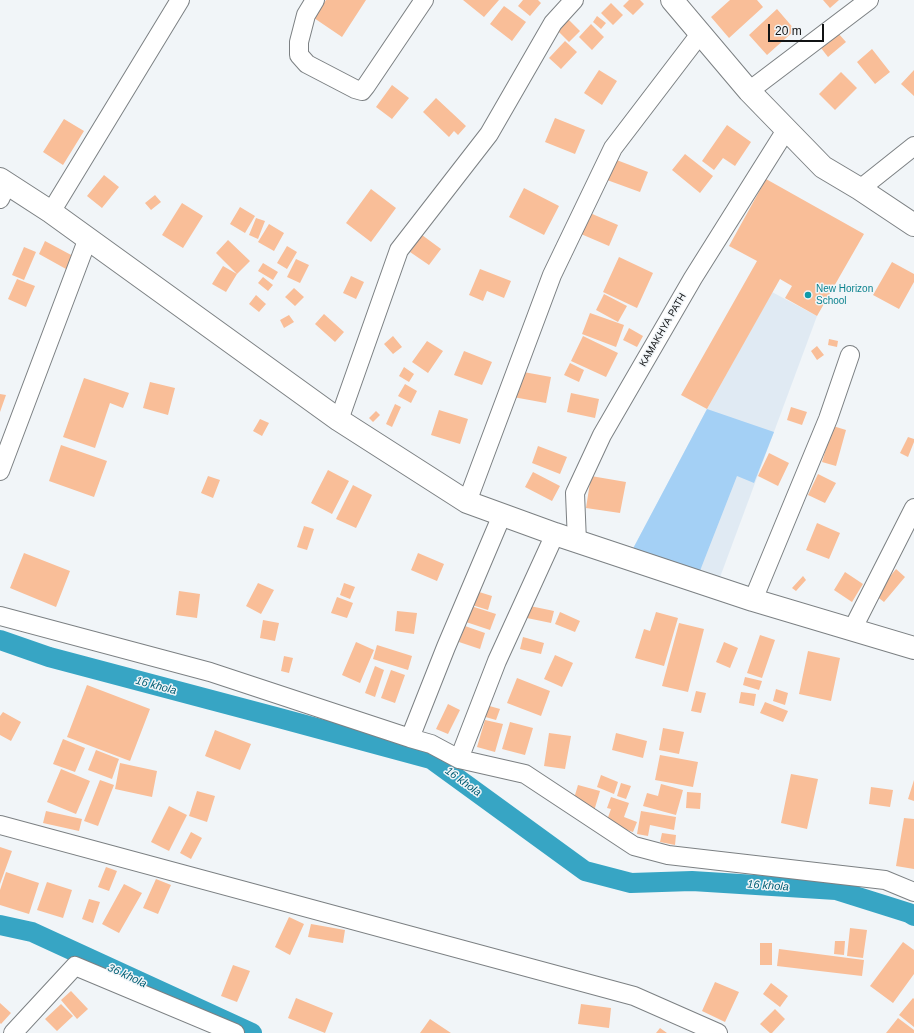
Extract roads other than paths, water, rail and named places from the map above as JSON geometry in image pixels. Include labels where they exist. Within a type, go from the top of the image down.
[{"type":"street","points":[[51,212],[180,0]]},
{"type":"street","points":[[315,0],[306,15],[299,42],[299,55],[307,64],[355,89],[362,91],[424,0]]},
{"type":"street","points":[[339,420],[399,250],[489,134],[553,23],[574,0]]},
{"type":"street","points":[[672,0],[749,91],[823,167],[860,189],[914,225]]},
{"type":"street","points":[[749,91],[869,0]]},
{"type":"street","points":[[467,502],[552,275],[613,148],[700,34]]},
{"type":"street","name":"KAMAKHYA PATH","points":[[577,542],[576,493],[602,436],[693,278],[786,130]]},
{"type":"street","points":[[860,189],[914,146]]},
{"type":"street","points":[[2,187],[51,212],[339,420],[467,502],[577,542],[753,600],[914,648]]},
{"type":"street","points":[[0,471],[88,238]]},
{"type":"street","points":[[753,600],[828,419],[850,355]]},
{"type":"street","points":[[852,630],[914,508]]},
{"type":"street","points":[[410,738],[446,647],[502,515]]},
{"type":"street","points":[[459,760],[497,661],[555,534]]},
{"type":"street","points":[[0,616],[210,672],[431,744],[459,760],[525,774],[634,846],[668,855],[885,880],[914,892]]},
{"type":"street","points":[[0,825],[634,996],[718,1033]]},
{"type":"street","points":[[13,1033],[74,966],[234,1033]]},
{"type":"waterway","name":"16 khola","points":[[0,640],[49,657],[431,759],[585,871],[631,883],[692,881],[836,890],[909,913],[914,916]]},
{"type":"waterway","name":"36 khola","points":[[0,925],[32,932],[252,1033]]},
{"type":"place","name":"New Horizon School","points":[[808,295]]}]
